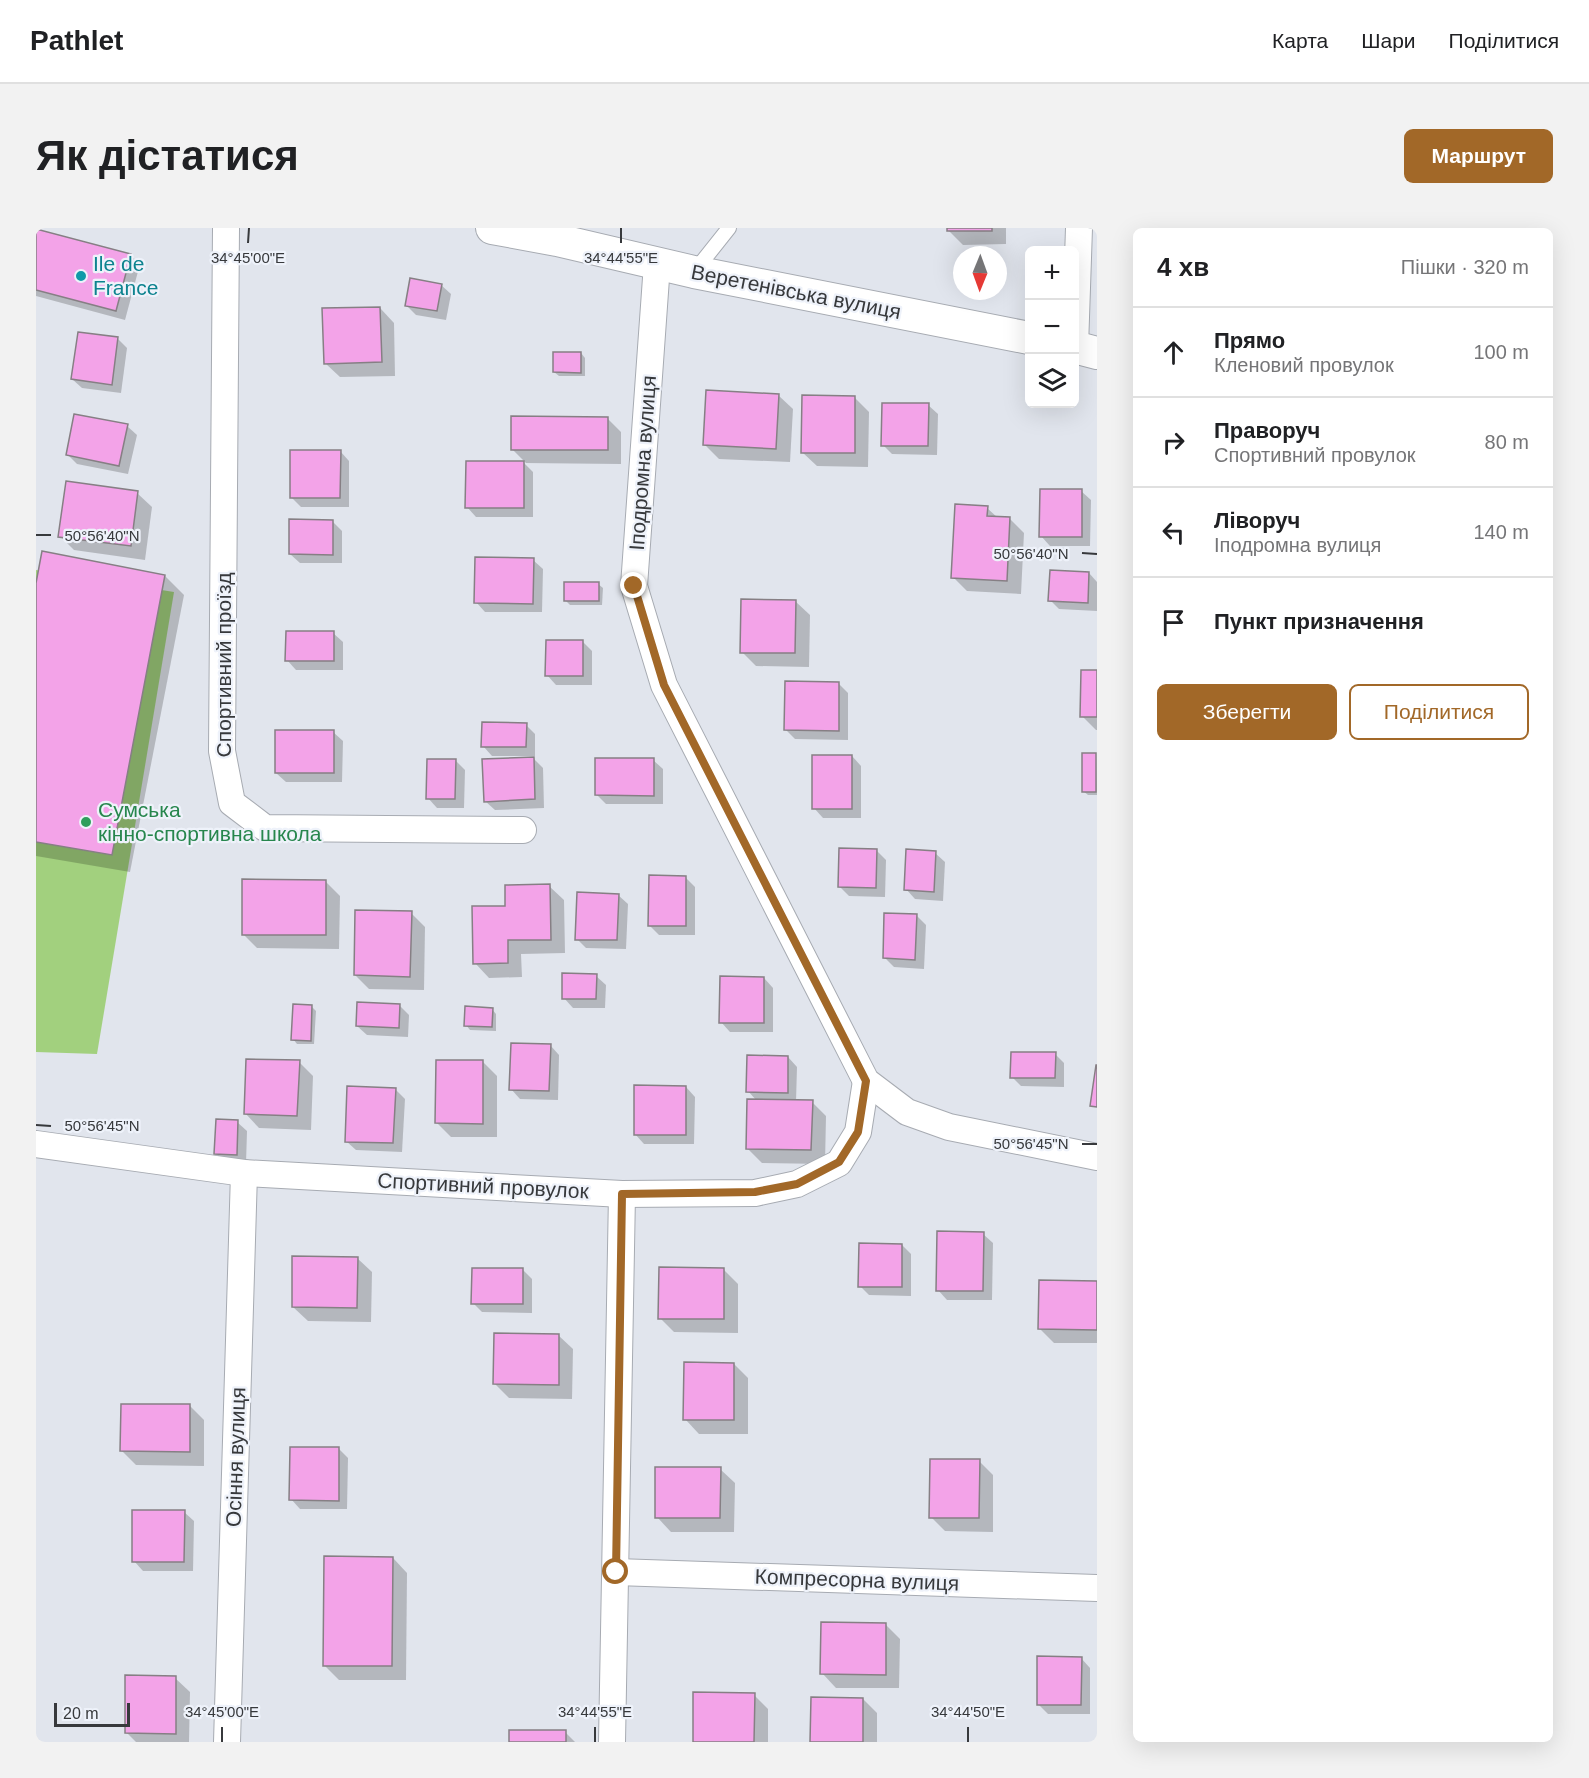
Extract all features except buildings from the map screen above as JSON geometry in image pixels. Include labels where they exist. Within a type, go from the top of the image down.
[{"type":"street","name":"Спортивний проїзд","points":[[226,228],[222,752],[232,803],[265,828],[523,830]]},
{"type":"street","name":"Веретенівська вулиця","points":[[492,228],[558,234],[657,264],[1025,337]]},
{"type":"street","points":[[1077,300],[1079,228]]},
{"type":"street","name":"Іподромна вулиця","points":[[657,264],[634,586],[664,685],[866,1081],[907,1112],[949,1127],[1097,1157]]},
{"type":"street","points":[[1079,348],[1097,353]]},
{"type":"street","name":"Спортивний провулок","points":[[36,1144],[244,1173],[622,1194],[755,1192],[797,1184],[839,1162],[858,1132],[866,1081]]},
{"type":"street","name":"Осіння вулиця","points":[[227,1742],[244,1173]]},
{"type":"street","points":[[612,1742],[622,1194]]},
{"type":"street","name":"Компресорна вулиця","points":[[616,1572],[1097,1588]]},
{"type":"lane","points":[[694,272],[729,228]]},
{"type":"green space","name":"Сумська кінно-спортивна школа","points":[[36,570],[174,592],[97,1054],[36,1052]]},
{"type":"place","name":"Ile de France","points":[[81,276]]},
{"type":"place","name":"Сумська кінно-спортивна школа","points":[[86,822]]},
{"type":"route","points":[[616,1572],[622,1194],[755,1192],[797,1184],[839,1162],[858,1132],[866,1081],[664,685],[634,586]]}]
